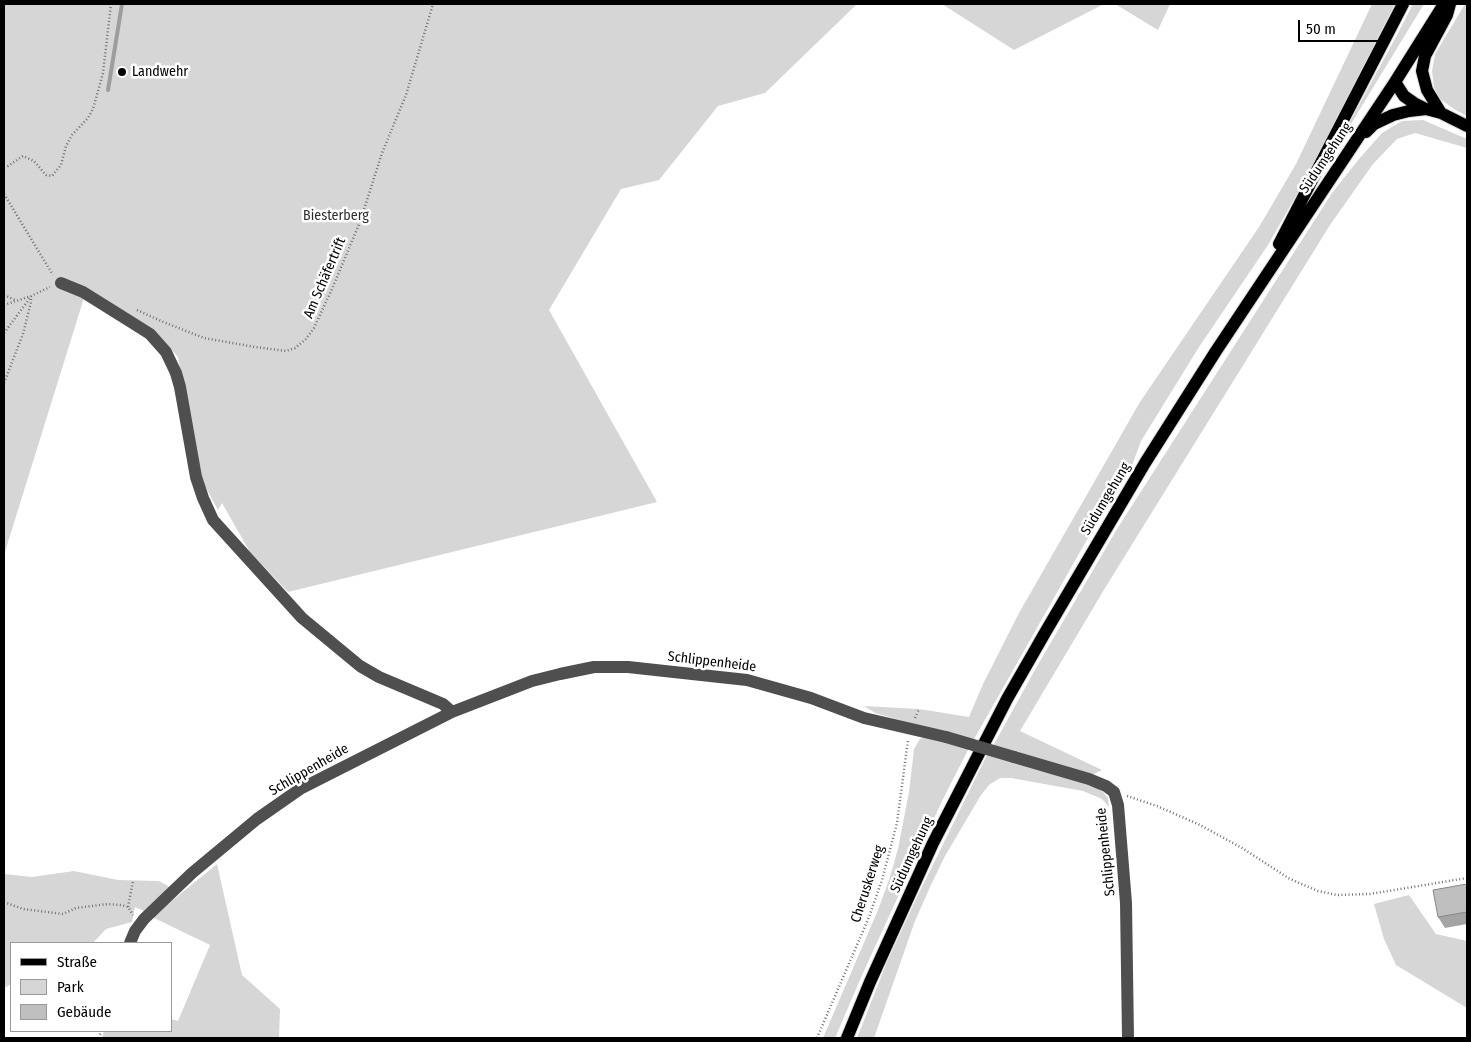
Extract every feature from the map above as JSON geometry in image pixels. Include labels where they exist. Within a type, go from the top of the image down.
[{"type":"main road","points":[[1262,280],[1403,4]]},
{"type":"main road","name":"Südumgehung","points":[[847,1038],[870,982],[933,843],[1007,699],[1082,568],[1145,463],[1262,280],[1395,82],[1444,4]]},
{"type":"main road","points":[[1441,113],[1427,90],[1422,70],[1425,56],[1447,15],[1450,4]]},
{"type":"main road","points":[[1395,82],[1404,96],[1426,109],[1441,113],[1467,126]]},
{"type":"main road","points":[[1350,148],[1374,124],[1392,115],[1426,109]]},
{"type":"lane","points":[[61,283],[83,292],[150,334],[166,352],[180,387],[196,477],[213,520],[295,611],[360,666],[379,677],[442,704],[452,712]]},
{"type":"lane","name":"Schlippenheide","points":[[130,942],[135,931],[144,919],[192,873],[257,819],[300,789],[452,712],[532,681],[594,667],[628,668],[747,680],[811,698],[864,718],[946,737],[1106,786],[1114,792],[1118,805],[1126,903],[1128,1038]]},
{"type":"path","points":[[4,167],[23,156],[34,161],[46,175],[52,176],[61,165],[66,146],[72,135],[88,118],[93,109],[103,73],[112,4]]},
{"type":"path","name":"Am Schäfertrift","points":[[136,310],[161,322],[204,338],[254,347],[286,351],[295,348],[306,339],[314,328],[329,297],[360,222],[382,153],[406,95],[433,4]]},
{"type":"path","points":[[4,194],[46,264]]},
{"type":"path","points":[[4,305],[43,290]]},
{"type":"path","points":[[4,295],[17,301]]},
{"type":"path","points":[[4,333],[31,296]]},
{"type":"path","points":[[4,383],[23,334],[32,302],[31,296]]},
{"type":"path","name":"Cheruskerweg","points":[[817,1038],[869,917],[882,880],[897,823],[910,728]]},
{"type":"path","points":[[1114,792],[1157,806],[1200,825],[1290,878],[1318,891],[1337,895],[1370,894],[1467,878]]},
{"type":"path","points":[[4,902],[23,908],[63,914],[76,908],[108,904],[128,908],[133,880]]},
{"type":"green space","name":"Biesterberg","points":[[4,4],[857,4],[765,93],[718,106],[659,180],[621,189],[549,310],[657,502],[288,592],[250,552],[222,503],[218,510],[200,477],[178,357],[151,328],[87,288],[4,555]]},
{"type":"green space","points":[[942,4],[1104,4],[1014,50]]},
{"type":"green space","points":[[1115,4],[1170,4],[1158,30]]},
{"type":"green space","points":[[1372,4],[1395,4],[1305,180],[1268,245],[1199,347],[1141,441],[1130,471],[1085,543],[973,741],[875,713],[864,706],[919,709],[969,717],[983,684],[1019,613],[1140,402],[1259,227],[1296,164]]},
{"type":"green space","points":[[1413,4],[1424,4],[1332,155],[1398,33]]},
{"type":"green space","points":[[1465,4],[1467,4],[1467,116],[1440,99],[1434,87],[1432,71],[1435,54]]},
{"type":"green space","points":[[1423,120],[1467,139],[1467,148],[1415,133],[1397,139],[1373,164],[1330,225],[1105,588],[1020,731],[1102,770],[1092,775],[993,746],[1117,529],[1332,193],[1382,133],[1402,121]]},
{"type":"green space","points":[[928,736],[969,748],[942,801],[835,1038],[823,1038],[878,910],[890,877],[898,849],[909,792],[914,749],[920,739]]},
{"type":"green space","points":[[988,753],[1097,788],[1108,798],[1109,807],[1102,799],[1083,791],[1011,778],[1000,778],[989,785],[981,795],[945,856],[930,887],[915,921],[874,1038],[857,1038],[887,962]]},
{"type":"green space","points":[[217,864],[242,975],[280,1009],[279,1038],[102,1038],[104,1032],[172,1032],[172,1019],[178,1021],[210,945],[152,917]]},
{"type":"green space","points":[[74,871],[118,880],[159,881],[170,887],[144,911],[135,907],[132,922],[106,929],[94,942],[10,942],[10,985],[4,988],[4,874],[32,877]]},
{"type":"green space","points":[[1409,895],[1436,934],[1467,941],[1467,1008],[1396,965],[1384,939],[1374,904]]},
{"type":"building","points":[[1467,884],[1467,912],[1438,917],[1433,890]]},
{"type":"waterway","points":[[108,90],[122,4]]},
{"type":"place","name":"Landwehr","points":[[122,72]]}]
